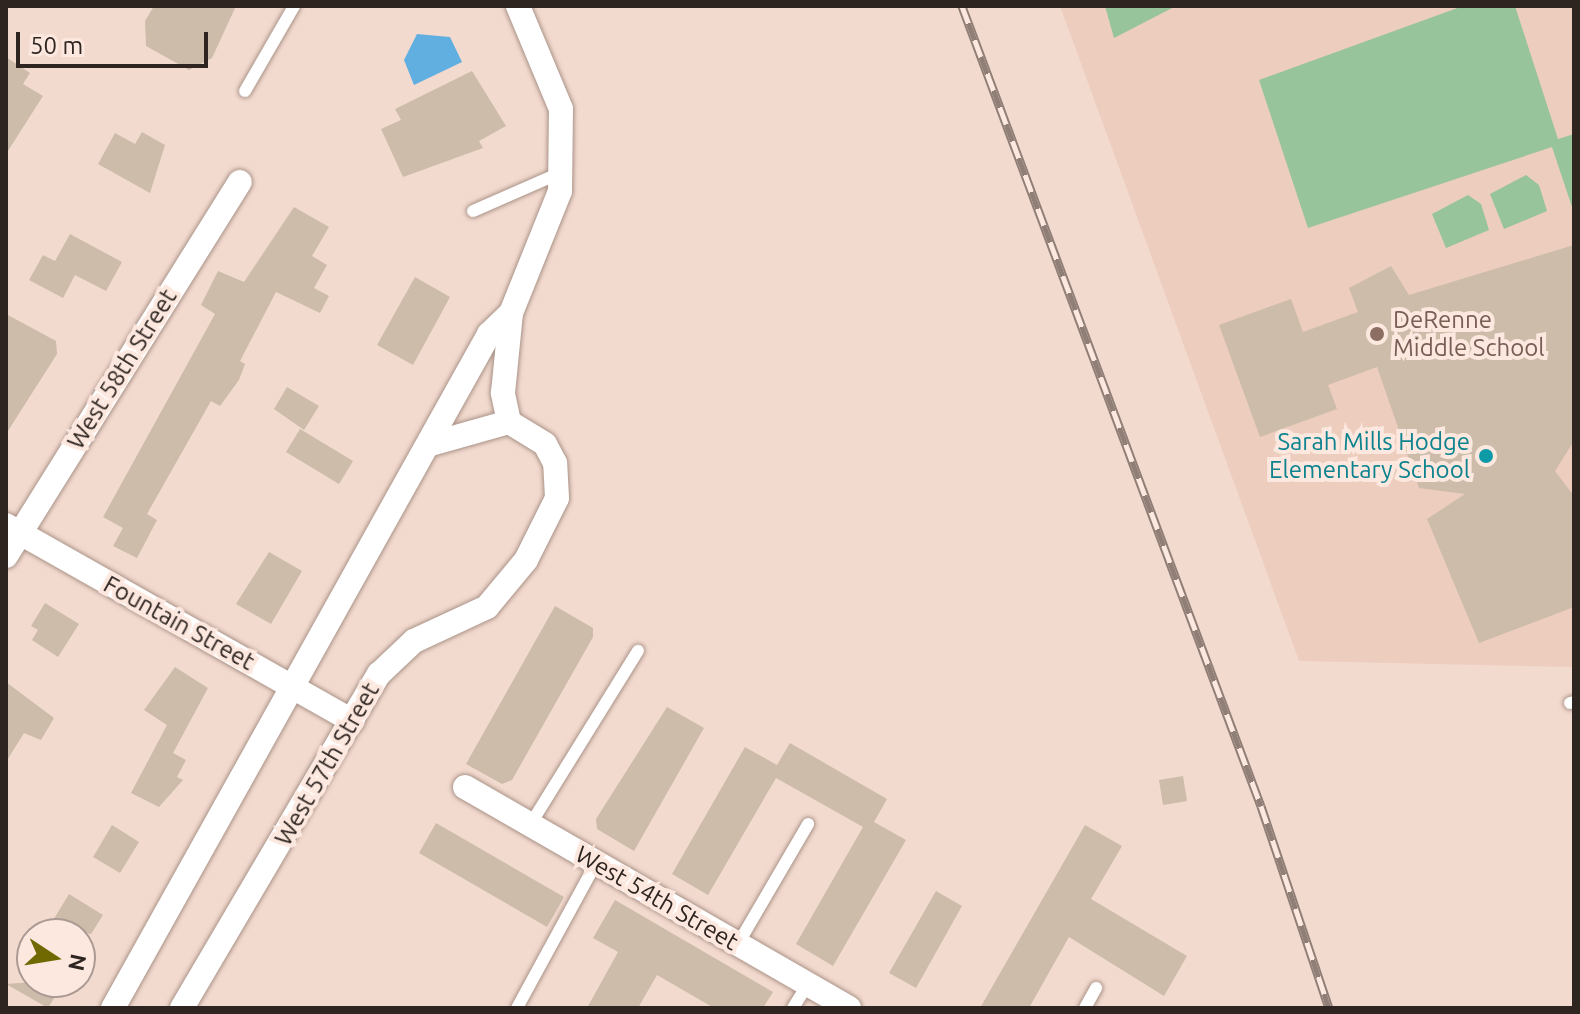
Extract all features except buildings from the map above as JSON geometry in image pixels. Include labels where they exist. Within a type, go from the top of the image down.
[{"type":"street","points":[[431,444],[509,422],[503,393],[511,313],[536,261],[560,173],[561,109],[518,6]]},
{"type":"street","name":"West 58th Street","points":[[6,556],[12,529],[240,182]]},
{"type":"street","points":[[113,1008],[431,444],[489,334],[511,313]]},
{"type":"street","name":"West 57th Street","points":[[182,1008],[379,674],[414,641],[487,607],[526,560],[557,498],[555,463],[545,444],[509,422]]},
{"type":"street","name":"Fountain Street","points":[[12,529],[352,721]]},
{"type":"street","name":"West 54th Street","points":[[465,787],[849,1008]]},
{"type":"lane","points":[[245,91],[294,6]]},
{"type":"lane","points":[[473,211],[560,173]]},
{"type":"lane","points":[[530,825],[638,651]]},
{"type":"lane","points":[[738,944],[808,824]]},
{"type":"lane","points":[[517,1008],[596,863]]},
{"type":"lane","points":[[793,1008],[808,984]]},
{"type":"lane","points":[[1085,1008],[1096,988]]},
{"type":"shaded area","name":"DeRenne Middle School","points":[[1060,6],[1574,6],[1574,667],[1299,661]]},
{"type":"green space","points":[[1105,6],[1176,6],[1114,38]]},
{"type":"green space","points":[[1463,6],[1515,6],[1558,139],[1574,134],[1574,213],[1552,147],[1308,228],[1259,80]]},
{"type":"green space","points":[[1526,175],[1539,185],[1547,211],[1504,229],[1490,194]]},
{"type":"green space","points":[[1468,195],[1481,204],[1489,230],[1446,248],[1432,214]]},
{"type":"water","points":[[417,34],[450,37],[462,62],[414,85],[404,60]]},
{"type":"railway","points":[[962,6],[1261,806],[1329,1008]]},
{"type":"place","name":"DeRenne Middle School","points":[[1377,334]]},
{"type":"place","name":"Sarah Mills Hodge Elementary School","points":[[1486,456]]}]
